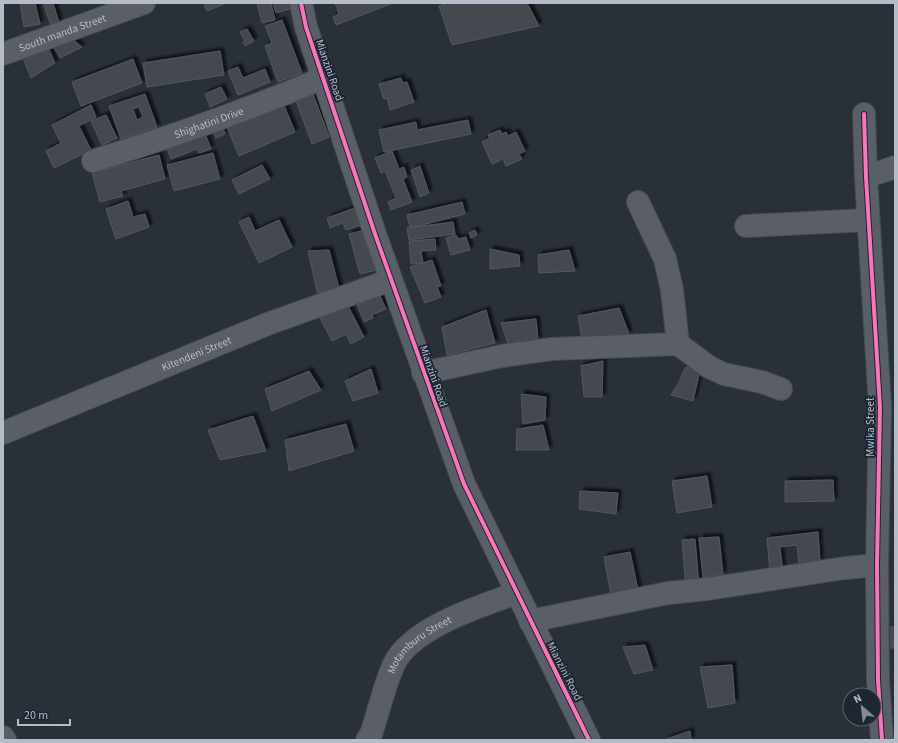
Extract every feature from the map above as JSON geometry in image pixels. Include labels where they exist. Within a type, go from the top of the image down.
[{"type":"street","name":"South manda Street","points":[[3,54],[144,3]]},
{"type":"street","name":"Mianzini Road","points":[[301,3],[306,27],[391,280],[423,373],[464,484],[589,740]]},
{"type":"street","name":"Shighatini Drive","points":[[93,161],[240,113],[323,78]]},
{"type":"street","name":"Mwika Street","points":[[864,114],[868,220],[888,405],[877,566],[878,680],[882,740]]},
{"type":"street","points":[[866,177],[895,168]]},
{"type":"street","points":[[638,202],[665,259],[672,290],[678,344]]},
{"type":"street","points":[[746,226],[868,220]]},
{"type":"street","name":"Kitendeni Street","points":[[3,433],[270,323],[391,280]]},
{"type":"street","points":[[423,373],[502,356],[552,349],[678,344],[709,367],[724,374],[762,382],[781,389]]},
{"type":"street","points":[[530,621],[668,593],[707,589],[844,568],[877,566]]},
{"type":"street","name":"Motamburu Street","points":[[367,740],[371,734],[395,663],[409,645],[430,629],[461,614],[517,593]]},
{"type":"building","points":[[20,3],[35,3],[40,24],[24,27]]},
{"type":"building","points":[[43,3],[53,3],[59,23],[51,26]]},
{"type":"building","points":[[204,3],[223,3],[224,4],[207,11]]},
{"type":"building","points":[[257,3],[271,3],[275,20],[262,23]]},
{"type":"building","points":[[273,3],[291,3],[293,8],[276,13]]},
{"type":"building","points":[[335,3],[393,3],[336,25],[333,17],[339,14]]},
{"type":"building","points":[[448,3],[527,3],[539,26],[452,45],[439,6]]},
{"type":"building","points":[[282,20],[302,73],[278,82],[265,46],[272,43],[265,26]]},
{"type":"building","points":[[247,29],[254,41],[245,46],[243,42],[245,41],[240,32]]},
{"type":"building","points":[[71,38],[82,47],[60,58],[52,44]]},
{"type":"building","points":[[47,45],[55,63],[31,78],[22,55]]},
{"type":"building","points":[[220,51],[224,75],[147,87],[143,63]]},
{"type":"building","points":[[133,59],[142,83],[81,106],[72,82]]},
{"type":"building","points":[[238,67],[243,78],[265,69],[270,82],[238,95],[228,71]]},
{"type":"building","points":[[401,78],[403,83],[407,82],[414,102],[390,110],[387,98],[384,99],[379,84]]},
{"type":"building","points":[[221,87],[227,99],[210,107],[205,94]]},
{"type":"building","points":[[145,94],[157,127],[121,139],[109,106]],"holes":[[[139,107],[143,117],[137,120],[133,109]]]},
{"type":"building","points":[[313,94],[329,137],[312,144],[296,101]]},
{"type":"building","points":[[283,103],[295,132],[239,156],[227,127]]},
{"type":"building","points":[[91,105],[96,117],[79,126],[91,150],[54,168],[46,151],[61,143],[52,125]]},
{"type":"building","points":[[106,115],[117,138],[102,145],[91,121]]},
{"type":"building","points":[[468,120],[471,134],[384,152],[379,130],[416,122],[417,130]]},
{"type":"building","points":[[221,123],[225,134],[216,138],[214,133],[217,132],[214,126]]},
{"type":"building","points":[[500,130],[502,134],[506,132],[508,136],[516,132],[525,151],[519,154],[522,159],[506,166],[503,159],[492,164],[482,142],[490,138],[488,135]]},
{"type":"building","points":[[204,131],[211,149],[199,153],[197,149],[171,159],[166,146]]},
{"type":"building","points":[[392,151],[399,169],[404,167],[407,177],[403,179],[412,202],[391,210],[388,202],[396,198],[385,171],[381,173],[375,158]]},
{"type":"building","points":[[213,153],[220,179],[174,191],[167,165]]},
{"type":"building","points":[[159,155],[165,179],[121,191],[123,196],[100,202],[92,173]]},
{"type":"building","points":[[262,165],[270,179],[239,194],[232,180]]},
{"type":"building","points":[[420,166],[429,193],[420,197],[411,170]]},
{"type":"building","points":[[128,201],[133,217],[145,214],[149,227],[116,239],[106,209]]},
{"type":"building","points":[[462,202],[465,214],[410,228],[407,215]]},
{"type":"building","points":[[355,208],[362,225],[346,230],[343,223],[330,228],[327,218]]},
{"type":"building","points":[[249,217],[255,231],[279,220],[292,247],[259,263],[239,222]]},
{"type":"building","points":[[453,222],[455,234],[409,240],[407,228]]},
{"type":"building","points":[[365,230],[376,270],[360,274],[349,234]]},
{"type":"building","points":[[475,230],[477,235],[471,238],[469,233]]},
{"type":"building","points":[[456,235],[458,239],[466,237],[470,250],[451,255],[446,238]]},
{"type":"building","points":[[435,239],[436,250],[421,251],[423,263],[411,264],[409,241]]},
{"type":"building","points":[[490,249],[519,255],[520,266],[490,269]]},
{"type":"building","points":[[329,250],[340,292],[318,296],[308,251]]},
{"type":"building","points":[[569,250],[575,271],[539,273],[538,255]]},
{"type":"building","points":[[432,260],[441,286],[437,287],[441,297],[425,303],[410,267]]},
{"type":"building","points":[[380,296],[386,309],[372,315],[373,318],[364,322],[357,305]]},
{"type":"building","points":[[347,304],[364,337],[351,344],[346,334],[332,341],[320,318]]},
{"type":"building","points":[[619,308],[629,334],[582,341],[578,316]]},
{"type":"building","points":[[486,310],[495,343],[447,355],[442,327]]},
{"type":"building","points":[[536,319],[538,340],[509,347],[501,323]]},
{"type":"building","points":[[603,361],[602,397],[584,397],[581,366]]},
{"type":"building","points":[[690,365],[701,366],[693,401],[671,395],[685,368]]},
{"type":"building","points":[[371,369],[378,393],[353,401],[345,381]]},
{"type":"building","points":[[309,371],[321,390],[272,411],[265,389]]},
{"type":"building","points":[[521,394],[546,397],[545,420],[523,424]]},
{"type":"building","points":[[253,416],[266,451],[220,460],[208,430]]},
{"type":"building","points":[[346,424],[354,451],[289,471],[285,440]]},
{"type":"building","points":[[543,425],[549,450],[516,450],[517,429]]},
{"type":"building","points":[[707,476],[712,507],[677,513],[672,481]]},
{"type":"building","points":[[833,480],[834,501],[785,502],[785,481]]},
{"type":"building","points":[[580,491],[618,493],[616,514],[579,509]]},
{"type":"building","points":[[818,532],[820,562],[799,565],[797,545],[780,547],[783,573],[770,574],[767,538]]},
{"type":"building","points":[[719,537],[723,575],[703,577],[699,538]]},
{"type":"building","points":[[695,539],[699,585],[686,587],[682,540]]},
{"type":"building","points":[[630,552],[638,590],[611,595],[604,557]]},
{"type":"building","points":[[891,627],[895,627],[895,648],[891,648]]},
{"type":"building","points":[[645,645],[653,670],[634,674],[623,647]]},
{"type":"building","points":[[732,665],[735,703],[708,708],[700,667]]},
{"type":"building","points":[[690,731],[691,740],[664,740]]},
{"type":"cycle path","points":[[301,3],[306,27],[375,234],[464,484],[589,740]]},
{"type":"cycle path","points":[[864,114],[866,177],[880,407],[877,565],[878,680],[882,740]]}]
